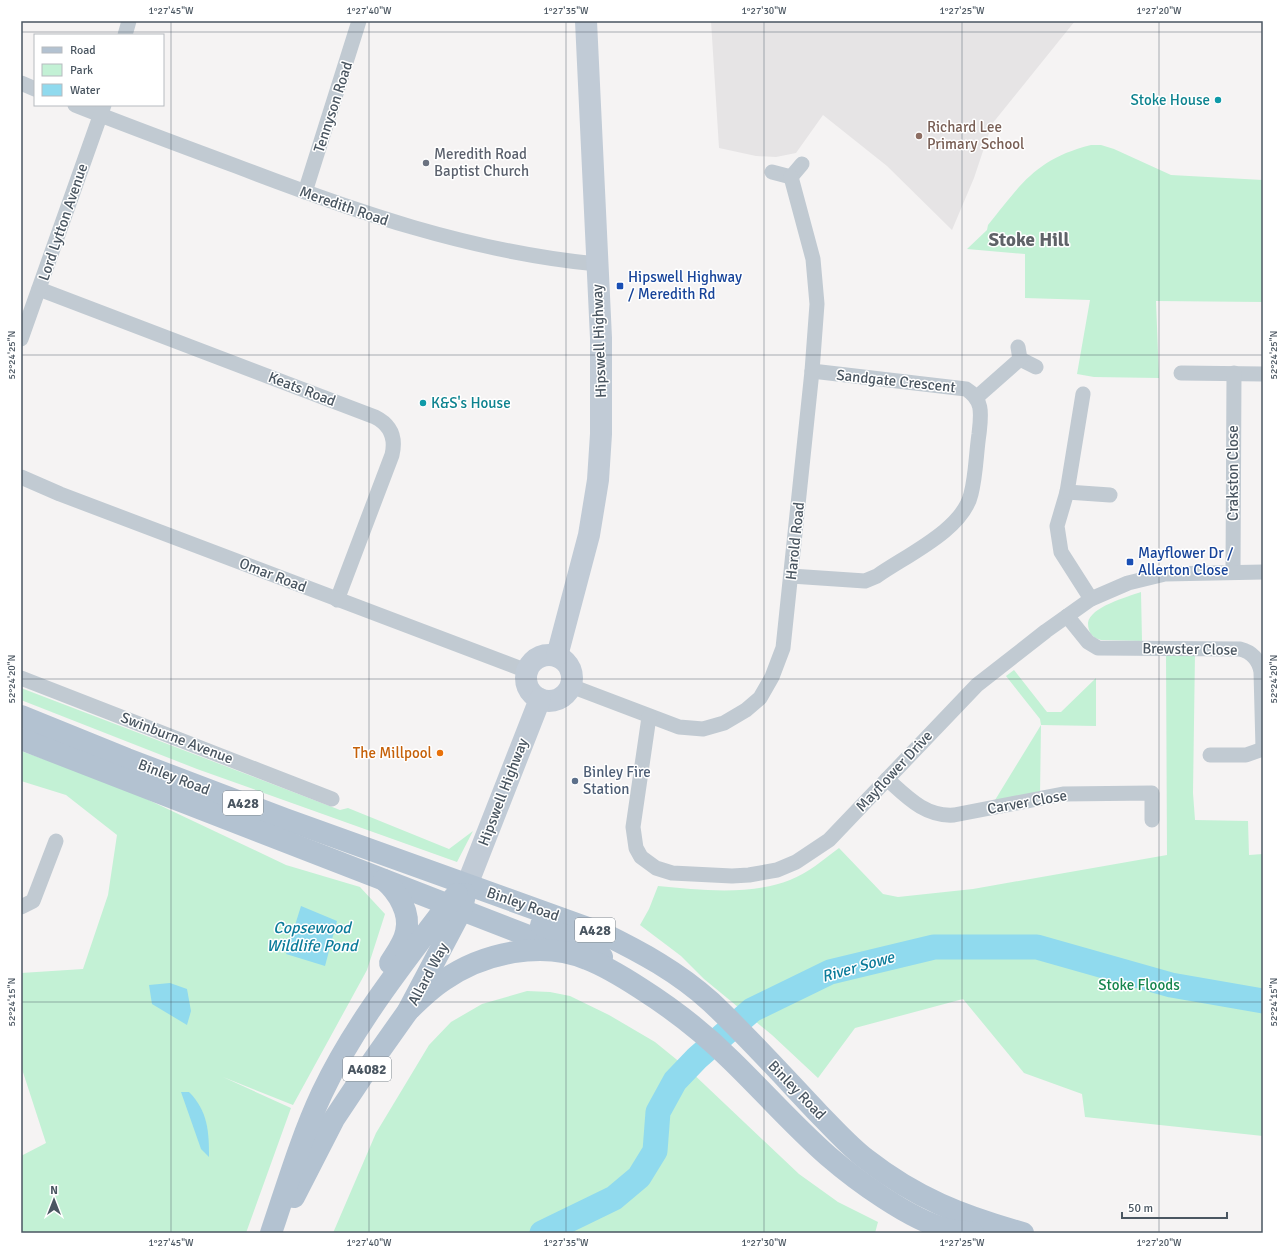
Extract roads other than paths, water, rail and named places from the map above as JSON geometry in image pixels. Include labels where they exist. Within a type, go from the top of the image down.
[{"type":"main road","name":"Binley Road","points":[[21,716],[127,759],[320,832],[469,880],[602,933],[644,953],[686,982],[718,1010],[835,1130],[865,1158],[909,1188],[970,1224],[1023,1233]]},
{"type":"main road","name":"Binley Road","points":[[21,739],[586,958]]},
{"type":"main road","name":"Allard Way","points":[[271,1233],[301,1141],[322,1093],[347,1047],[372,995],[398,951],[407,932],[404,906],[397,894],[383,879]]},
{"type":"main road","name":"Allard Way","points":[[276,1233],[334,1120],[408,1011],[455,906],[469,880]]},
{"type":"main road","points":[[469,880],[474,901],[557,931],[595,949],[620,976]]},
{"type":"main road","name":"Allard Way","points":[[347,1047],[394,978],[455,906]]},
{"type":"main road","points":[[408,1011],[444,979],[484,960],[518,951],[551,951],[586,958]]},
{"type":"main road","name":"A428","points":[[586,958],[620,976],[660,1001],[699,1031],[730,1058],[828,1155],[881,1196],[945,1231],[970,1224]]},
{"type":"street","points":[[125,34],[129,21]]},
{"type":"street","name":"Tennyson Road","points":[[305,192],[359,21]]},
{"type":"street","name":"Hipswell Highway","points":[[557,656],[580,574],[590,528],[598,480],[601,434],[602,367],[586,21]]},
{"type":"street","points":[[21,84],[34,89]]},
{"type":"street","name":"Meredith Road","points":[[80,106],[102,110],[305,192],[395,223],[439,235],[534,257],[597,264]]},
{"type":"street","name":"Lord Lytton Avenue","points":[[21,339],[102,110]]},
{"type":"street","points":[[772,172],[791,177],[802,164]]},
{"type":"street","name":"Harold Road","points":[[570,686],[679,727],[703,729],[724,723],[746,710],[760,698],[772,677],[783,648],[812,371],[817,304],[815,270],[791,177]]},
{"type":"street","name":"Keats Road","points":[[39,290],[374,417],[389,427],[393,434],[394,444],[392,455],[337,600]]},
{"type":"street","name":"Sandgate Crescent","points":[[976,397],[1019,353],[1036,367]]},
{"type":"street","name":"Sandgate Crescent","points":[[791,576],[865,581],[877,576],[950,527],[964,511],[971,494],[980,419],[979,403],[976,397],[966,389],[956,386],[812,371]]},
{"type":"street","points":[[1181,373],[1263,374]]},
{"type":"street","name":"Crakston Close","points":[[1233,572],[1234,374]]},
{"type":"street","points":[[1083,394],[1067,492],[1056,526],[1058,544],[1065,560],[1091,599]]},
{"type":"street","name":"Omar Road","points":[[21,477],[337,600],[526,671]]},
{"type":"street","points":[[1067,492],[1110,495]]},
{"type":"street","name":"Mayflower Drive","points":[[650,717],[634,812],[633,837],[641,856],[652,866],[665,871],[701,875],[749,875],[777,870],[796,862],[829,840],[977,685],[1001,665],[1091,599],[1128,583],[1165,574],[1263,572]]},
{"type":"street","name":"Brewster Close","points":[[1068,616],[1088,642],[1098,648],[1240,649],[1252,654],[1260,665],[1261,672],[1263,748],[1257,752],[1246,755],[1210,755]]},
{"type":"street","points":[[546,655],[557,656],[565,662],[570,669],[572,676],[570,686],[565,694],[557,700],[547,701],[540,699],[535,696],[528,687],[526,671],[530,664],[539,657],[546,655]]},
{"type":"street","name":"Swinburne Avenue","points":[[21,678],[151,727],[332,799]]},
{"type":"street","name":"Hipswell Highway","points":[[469,880],[540,699]]},
{"type":"street","name":"Carver Close","points":[[887,779],[916,804],[936,815],[954,815],[1063,794],[1152,793],[1152,820]]},
{"type":"street","points":[[21,907],[33,901],[56,841]]},
{"type":"water","name":"Copsewood Wildlife Pond","points":[[301,906],[337,921],[325,966],[286,954]]},
{"type":"water","points":[[170,983],[187,989],[191,1011],[187,1025],[152,1004],[149,985]]},
{"type":"water","points":[[181,1092],[189,1092],[204,1114],[208,1130],[209,1157],[201,1149]]},
{"type":"waterway","name":"River Sowe","points":[[542,1233],[614,1198],[639,1177],[655,1151],[658,1112],[675,1081],[697,1058],[752,1010],[830,972],[934,947],[1037,947],[1171,985],[1263,1001]]},
{"type":"place","name":"Stoke House","points":[[1218,100]]},
{"type":"place","name":"Richard Lee Primary School","points":[[919,136]]},
{"type":"place","name":"Meredith Road Baptist Church","points":[[426,163]]},
{"type":"place","name":"Hipswell Highway / Meredith Rd","points":[[620,286]]},
{"type":"place","name":"K&S's House","points":[[423,403]]},
{"type":"place","name":"Mayflower Dr / Allerton Close","points":[[1130,562]]},
{"type":"place","name":"The Millpool","points":[[440,753]]},
{"type":"place","name":"Binley Fire Station","points":[[575,781]]},
{"type":"district","name":"Stoke Hill","points":[[1029,240]]},
{"type":"park label","name":"Stoke Floods","points":[[1139,985]]}]
